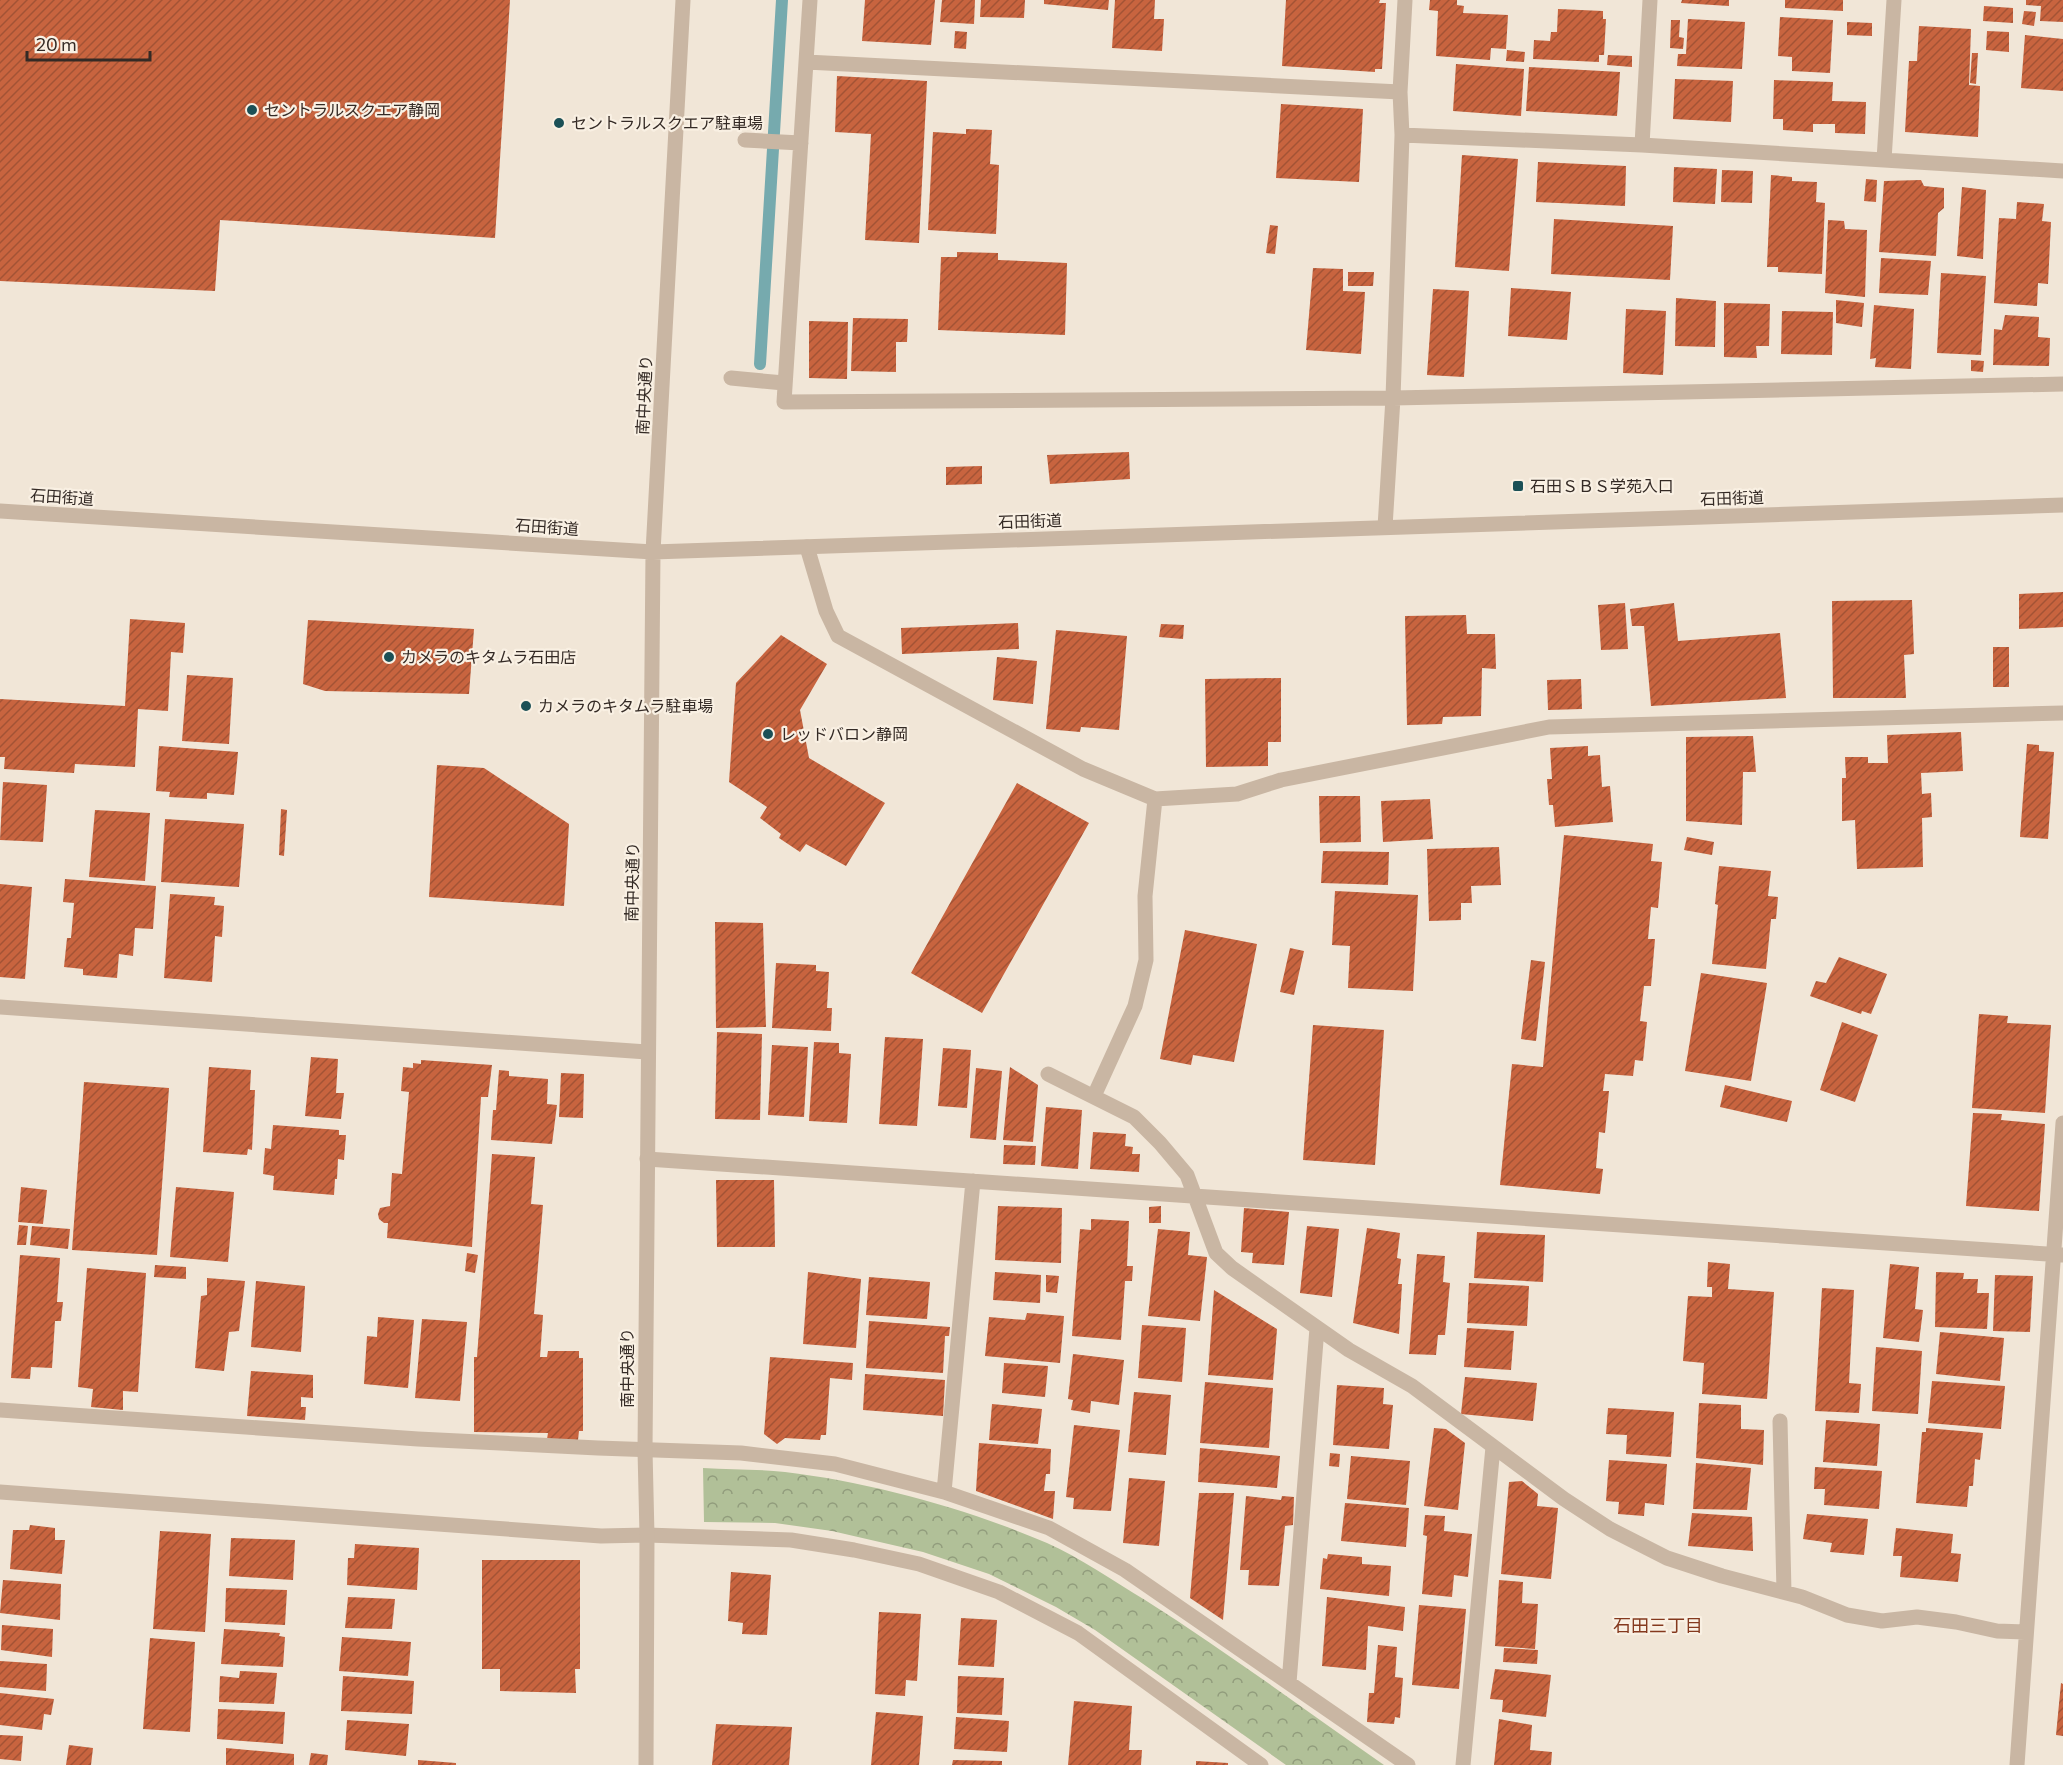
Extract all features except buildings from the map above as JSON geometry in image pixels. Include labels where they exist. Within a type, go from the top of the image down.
[{"type":"street","name":"南中央通り","points":[[646,1765],[645,1450],[653,552],[683,0]]},
{"type":"street","points":[[810,0],[784,402],[1393,398],[2063,384]]},
{"type":"street","points":[[1385,527],[1393,398],[1402,135],[1400,92],[1405,0]]},
{"type":"street","points":[[1642,145],[1650,0]]},
{"type":"street","points":[[1884,160],[1894,0]]},
{"type":"street","points":[[806,62],[1400,92]]},
{"type":"street","points":[[1402,135],[1642,145],[2063,171]]},
{"type":"street","points":[[745,140],[801,143]]},
{"type":"street","points":[[730,378],[784,383]]},
{"type":"street","name":"石田街道","points":[[0,511],[653,552],[2063,505]]},
{"type":"street","points":[[807,547],[826,611],[838,636],[1083,769],[1155,799],[1236,794],[1281,780],[1549,727],[2063,713]]},
{"type":"street","points":[[1095,1096],[1135,1006],[1146,960],[1145,896],[1155,799]]},
{"type":"street","points":[[0,1007],[648,1052]]},
{"type":"street","points":[[1048,1074],[1095,1096],[1134,1118],[1160,1143],[1186,1175],[1216,1253],[1232,1268],[1349,1350],[1412,1386],[1564,1499],[1610,1528],[1666,1558],[1784,1592],[1846,1615],[1882,1621],[1917,1617],[1998,1631],[2025,1632]]},
{"type":"street","points":[[2017,1765],[2025,1632],[2058,1254],[2063,1123]]},
{"type":"street","points":[[647,1159],[2058,1254]]},
{"type":"street","points":[[944,1492],[973,1181]]},
{"type":"street","points":[[1289,1683],[1317,1328]]},
{"type":"street","points":[[0,1410],[418,1439],[741,1453],[835,1464],[944,1492],[1049,1528],[1125,1570],[1408,1765]]},
{"type":"street","points":[[1780,1421],[1784,1592]]},
{"type":"street","points":[[1463,1765],[1494,1447]]},
{"type":"street","points":[[0,1492],[601,1536],[647,1535],[791,1540],[919,1564],[999,1592],[1078,1633],[1261,1765]]},
{"type":"green space","points":[[703,1468],[785,1472],[884,1490],[952,1508],[1047,1543],[1084,1562],[1176,1620],[1384,1765],[1286,1765],[1095,1630],[1056,1607],[989,1574],[923,1552],[832,1531],[775,1523],[704,1522]]},
{"type":"waterway","points":[[760,364],[782,0]]},
{"type":"place","name":"セントラルスクエア静岡","points":[[252,110]]},
{"type":"place","name":"セントラルスクエア駐車場","points":[[559,123]]},
{"type":"place","name":"石田ＳＢＳ学苑入口","points":[[1518,486]]},
{"type":"place","name":"カメラのキタムラ石田店","points":[[389,657]]},
{"type":"place","name":"カメラのキタムラ駐車場","points":[[526,706]]},
{"type":"place","name":"レッドバロン静岡","points":[[768,734]]},
{"type":"district","name":"石田三丁目","points":[[1658,1626]]}]
